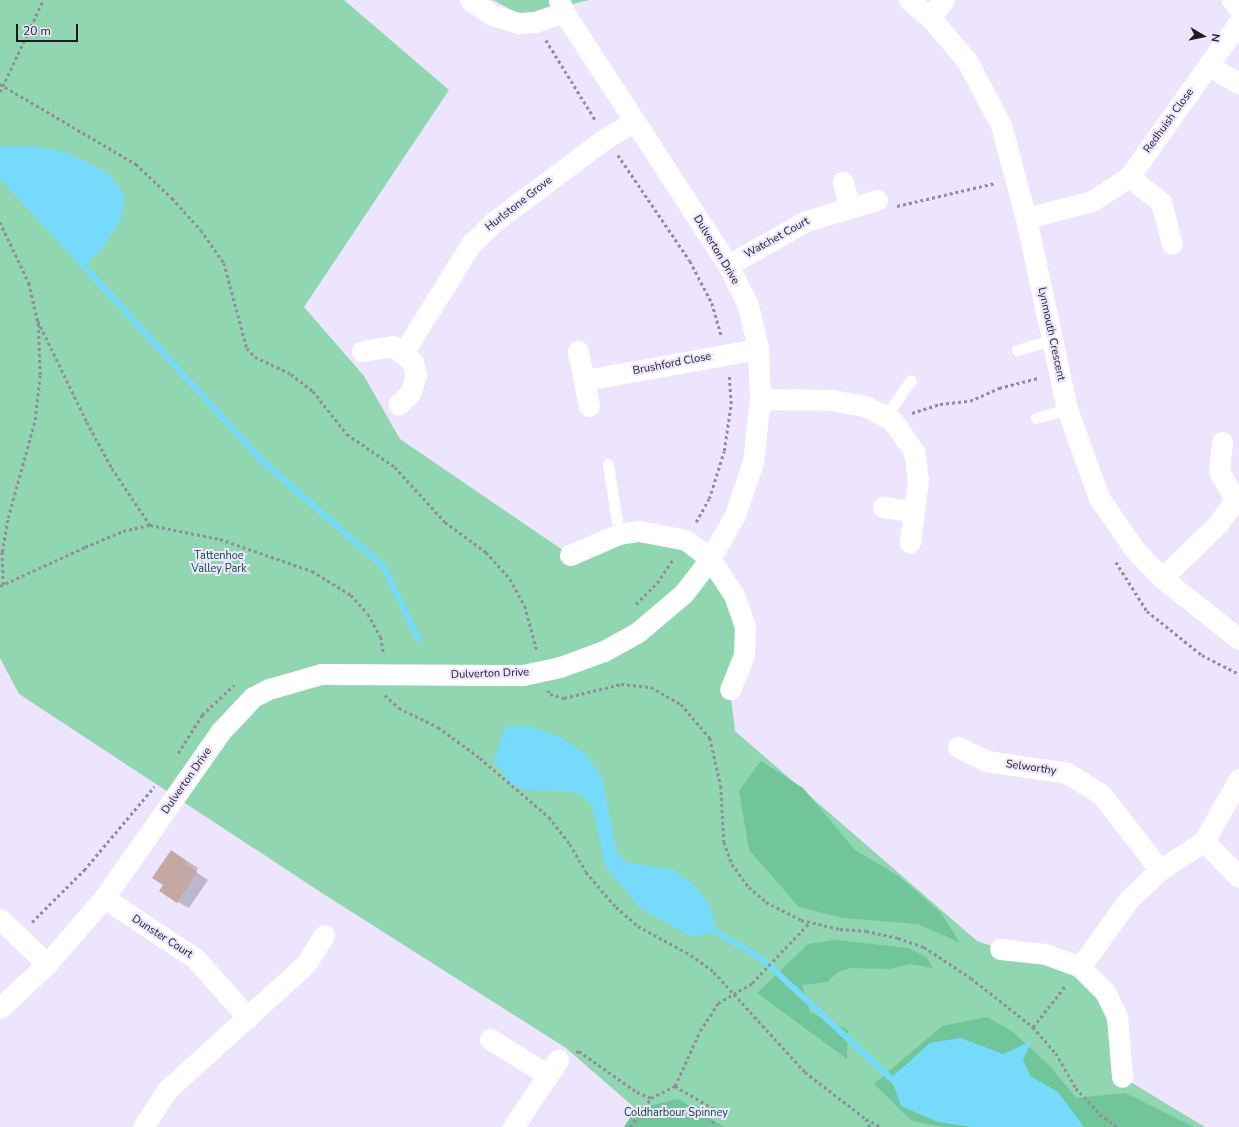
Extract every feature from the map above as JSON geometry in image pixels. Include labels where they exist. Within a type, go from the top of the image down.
[{"type":"street","points":[[470,0],[492,15],[519,23],[535,22],[562,6]]},
{"type":"street","name":"Lynmouth Crescent","points":[[909,0],[930,17],[967,61],[1001,125],[1026,218],[1067,409],[1099,498],[1135,550],[1162,578],[1239,639]]},
{"type":"street","points":[[930,17],[944,0]]},
{"type":"street","points":[[1232,0],[1239,8]]},
{"type":"street","name":"Dulverton Drive","points":[[0,1008],[47,964],[104,898],[221,731],[253,697],[269,689],[321,674],[384,676],[523,675],[604,651],[638,632],[684,593],[710,559],[735,515],[753,462],[760,399],[758,349],[748,305],[728,265],[634,122],[562,6]]},
{"type":"street","name":"Redhuish Close","points":[[1026,218],[1092,201],[1129,177],[1239,22]]},
{"type":"street","points":[[1209,66],[1239,82]]},
{"type":"street","name":"Hurlstone Grove","points":[[404,352],[471,244],[495,221],[606,138],[634,122]]},
{"type":"street","points":[[1129,177],[1161,202],[1172,244]]},
{"type":"street","points":[[843,182],[850,208]]},
{"type":"street","name":"Watchet Court","points":[[728,265],[806,221],[877,200]]},
{"type":"street","points":[[362,351],[393,346],[404,352],[413,362],[416,376],[410,393],[399,404]]},
{"type":"street","name":"Brushford Close","points":[[585,380],[758,349]]},
{"type":"street","points":[[578,351],[589,406]]},
{"type":"street","points":[[760,399],[830,400],[865,406],[889,418],[914,452],[918,480],[912,512],[910,542]]},
{"type":"street","points":[[1162,578],[1218,524],[1237,501],[1219,471],[1222,442]]},
{"type":"street","points":[[883,507],[912,512]]},
{"type":"street","points":[[570,556],[619,534],[639,531],[662,534],[686,540],[710,559],[734,595],[745,627],[744,655],[730,690]]},
{"type":"street","name":"Selworthy","points":[[958,747],[987,761],[1067,773],[1101,794],[1160,870]]},
{"type":"street","points":[[1080,967],[1129,898],[1160,870],[1204,840],[1239,780]]},
{"type":"street","points":[[1204,840],[1239,877]]},
{"type":"street","name":"Dunster Court","points":[[104,898],[195,958],[248,1018]]},
{"type":"street","points":[[0,919],[47,964]]},
{"type":"street","points":[[143,1127],[167,1090],[306,964],[324,935]]},
{"type":"street","points":[[1000,949],[1045,954],[1080,967],[1105,992],[1117,1017],[1122,1077]]},
{"type":"street","points":[[490,1039],[553,1067],[513,1127]]},
{"type":"lane","points":[[1017,350],[1052,340]]},
{"type":"lane","points":[[889,418],[911,380]]},
{"type":"lane","points":[[1036,418],[1067,409]]},
{"type":"lane","points":[[608,464],[619,534]]},
{"type":"path","points":[[0,92],[4,88],[43,0]]},
{"type":"path","points":[[0,84],[4,88],[71,124],[136,164],[201,230],[224,263],[247,348],[255,357],[291,374],[313,390],[347,434],[395,467],[445,522],[486,552],[510,579],[525,606],[534,637],[540,671],[550,694],[564,698],[621,684],[651,687],[681,704],[710,738],[721,786],[724,842],[732,864],[748,887],[766,902],[809,923],[879,933],[924,948],[971,978],[1033,1027],[1056,1053],[1076,1088],[1100,1114],[1117,1127]]},
{"type":"path","points":[[877,200],[898,207],[999,182]]},
{"type":"path","points":[[0,222],[29,283],[38,321],[40,375],[35,420],[8,518],[2,552],[2,586],[91,544],[123,532],[150,525],[220,539],[319,575],[351,596],[368,614],[381,637],[386,663],[384,676],[385,696],[391,703],[438,727],[480,758],[549,817],[570,844],[586,872],[616,907],[638,926],[691,955],[714,972],[805,1072],[866,1119],[882,1127]]},
{"type":"path","points":[[38,321],[101,448],[150,525]]},
{"type":"path","points":[[889,418],[940,404],[970,401],[999,388],[1038,378]]},
{"type":"path","points":[[1115,560],[1147,611],[1202,655],[1239,674]]},
{"type":"path","points":[[174,760],[202,714],[225,691],[237,683]]},
{"type":"path","points":[[17,936],[84,870],[157,783]]},
{"type":"path","points":[[630,1127],[651,1098],[675,1086],[700,1031],[718,1003],[732,993],[752,983],[780,956],[809,923]]},
{"type":"path","points":[[1033,1027],[1080,967]]},
{"type":"path","points":[[553,1067],[579,1051],[637,1092],[651,1098]]},
{"type":"path","points":[[675,1086],[714,1109],[713,1127]]},
{"type":"path","points":[[866,1119],[870,1127]]},
{"type":"green space","name":"Tattenhoe Valley Park","points":[[0,0],[344,0],[449,90],[304,307],[364,376],[400,439],[570,555],[619,534],[686,540],[745,627],[730,689],[735,731],[977,941],[1000,949],[1045,954],[1105,992],[1122,1077],[1205,1127],[624,1127],[636,1109],[566,1048],[325,895],[19,694],[0,658]]},
{"type":"green space","points":[[493,0],[589,0],[523,16]]},
{"type":"green space","points":[[761,761],[803,788],[855,850],[900,877],[941,913],[960,943],[918,924],[843,918],[799,907],[749,850],[739,791]]},
{"type":"green space","points":[[835,940],[909,948],[927,958],[933,968],[910,964],[890,969],[851,968],[838,972],[827,982],[802,985],[810,1012],[848,1030],[847,1059],[757,993],[808,944]]},
{"type":"green space","points":[[987,1017],[1013,1032],[1050,1066],[1076,1098],[1125,1093],[1194,1127],[943,1127],[912,1121],[874,1084],[942,1026]]},
{"type":"green space","name":"Coldharbour Spinney","points":[[678,1099],[725,1127],[624,1127],[636,1109]]},
{"type":"water","points":[[8,146],[37,146],[70,154],[108,173],[124,194],[121,219],[101,250],[84,266],[0,174],[0,148]]},
{"type":"water","points":[[506,726],[533,727],[561,737],[585,754],[602,777],[616,850],[627,863],[672,869],[694,885],[710,905],[716,932],[692,937],[639,907],[605,866],[593,808],[582,795],[571,791],[528,790],[509,784],[502,770],[493,762]]},
{"type":"water","points":[[961,1038],[1003,1054],[1032,1041],[1023,1059],[1030,1076],[1058,1092],[1084,1127],[972,1127],[938,1122],[901,1106],[891,1078],[930,1043]]},
{"type":"building","points":[[171,850],[187,861],[185,864],[197,872],[177,903],[159,891],[163,885],[152,878]]},
{"type":"waterway","points":[[0,174],[261,460],[384,567],[418,639]]},
{"type":"waterway","points":[[710,928],[762,959],[897,1084]]}]
